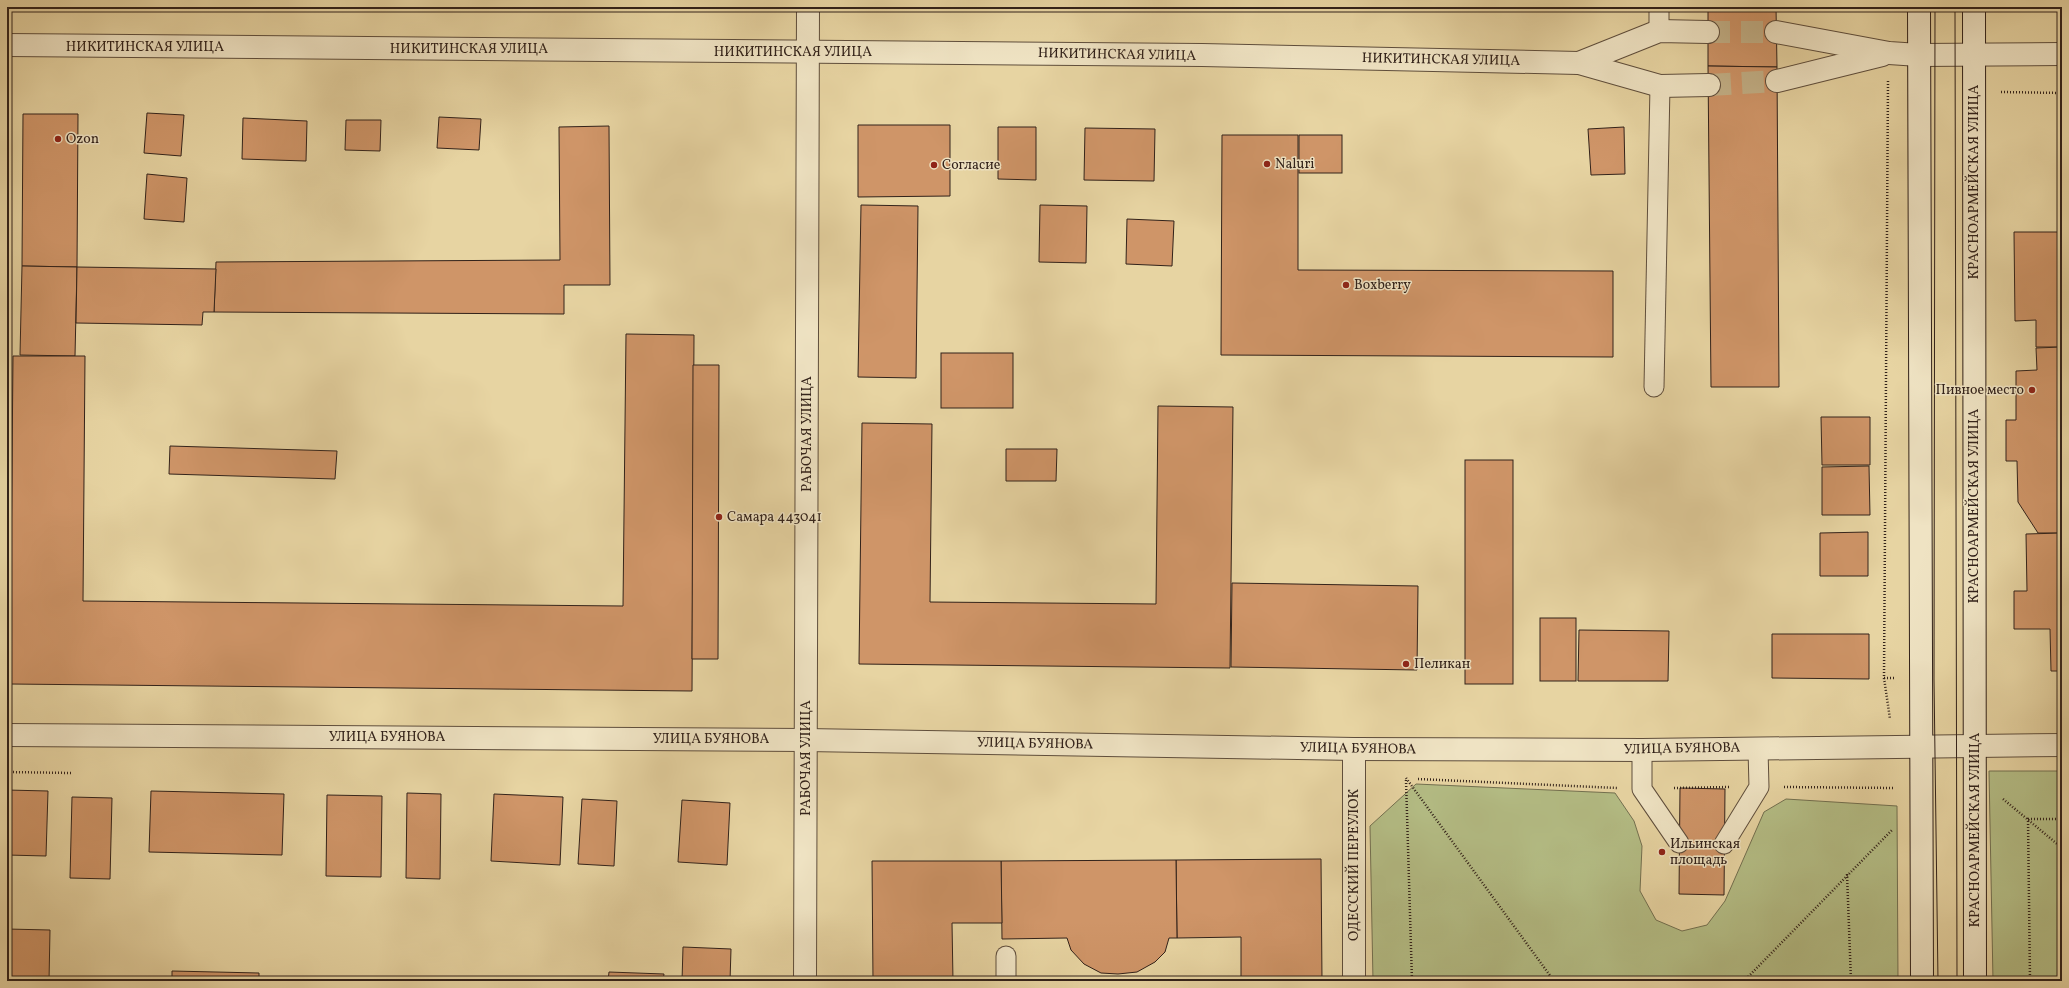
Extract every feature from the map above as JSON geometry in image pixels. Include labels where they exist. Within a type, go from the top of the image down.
[{"type":"street","name":"РАБОЧАЯ УЛИЦА","points":[[805,981],[808,7]]},
{"type":"street","points":[[1919,7],[1922,981]]},
{"type":"street","name":"КРАСНОАРМЕЙСКАЯ УЛИЦА","points":[[1974,7],[1975,981]]},
{"type":"street","name":"НИКИТИНСКАЯ УЛИЦА","points":[[1579,63],[1659,31],[1708,32]]},
{"type":"street","points":[[1776,32],[1888,53],[1919,55],[2062,54]]},
{"type":"street","name":"НИКИТИНСКАЯ УЛИЦА","points":[[7,45],[1202,55],[1579,63],[1660,86],[1709,85]]},
{"type":"street","points":[[1777,81],[1888,53]]},
{"type":"street","name":"УЛИЦА БУЯНОВА","points":[[7,735],[806,740],[1354,749],[1642,750],[2062,745]]},
{"type":"street","name":"ОДЕССКИЙ ПЕРЕУЛОК","points":[[1354,749],[1354,981]]},
{"type":"lane","points":[[1659,7],[1659,31]]},
{"type":"lane","points":[[1654,387],[1660,86]]},
{"type":"lane","points":[[1724,844],[1759,787],[1758,748]]},
{"type":"lane","points":[[1642,750],[1642,789],[1679,843]]},
{"type":"lane","points":[[1006,956],[1006,981]]},
{"type":"path","points":[[2000,9],[2062,9]]},
{"type":"path","points":[[1888,53],[1884,678],[1893,746]]},
{"type":"path","points":[[1994,92],[2062,93]]},
{"type":"path","points":[[7,772],[71,773]]},
{"type":"path","points":[[1412,981],[1406,778],[1554,981]]},
{"type":"path","points":[[1999,796],[2062,848]]},
{"type":"path","points":[[2028,819],[2062,819]]},
{"type":"path","points":[[2028,819],[2030,981]]},
{"type":"path","points":[[1744,981],[1847,874],[1897,826]]},
{"type":"path","points":[[1847,874],[1851,981]]},
{"type":"path","points":[[1623,981],[1644,978],[1669,981]]},
{"type":"green space","points":[[1989,771],[2062,771],[2062,981],[1993,981]]},
{"type":"green space","points":[[1416,784],[1615,793],[1634,821],[1642,846],[1640,891],[1656,920],[1682,931],[1707,925],[1725,901],[1764,812],[1786,799],[1897,806],[1898,981],[1373,981],[1370,826]]},
{"type":"building","points":[[1708,7],[1776,7],[1777,67],[1708,66]]},
{"type":"building","points":[[1708,66],[1777,67],[1779,387],[1711,387]]},
{"type":"building","points":[[147,113],[184,115],[181,156],[144,153]]},
{"type":"building","points":[[23,114],[78,114],[77,267],[22,266]]},
{"type":"building","points":[[439,117],[481,119],[479,150],[437,148]]},
{"type":"building","points":[[243,118],[307,121],[306,161],[242,159]]},
{"type":"building","points":[[346,120],[381,120],[380,151],[345,150]]},
{"type":"building","points":[[858,125],[950,125],[950,196],[858,197]]},
{"type":"building","points":[[609,126],[610,285],[564,285],[564,314],[214,312],[216,262],[560,260],[559,127]]},
{"type":"building","points":[[998,127],[1036,127],[1036,180],[998,179]]},
{"type":"building","points":[[1624,127],[1625,174],[1591,175],[1588,129]]},
{"type":"building","points":[[1085,128],[1155,129],[1154,181],[1084,180]]},
{"type":"building","points":[[1222,135],[1298,135],[1298,270],[1613,271],[1613,357],[1221,355]]},
{"type":"building","points":[[1299,135],[1342,135],[1342,173],[1299,173]]},
{"type":"building","points":[[147,174],[187,178],[184,222],[144,219]]},
{"type":"building","points":[[861,205],[918,206],[916,378],[858,377]]},
{"type":"building","points":[[1040,205],[1087,206],[1086,263],[1039,262]]},
{"type":"building","points":[[1127,219],[1174,221],[1172,266],[1126,264]]},
{"type":"building","points":[[2014,232],[2062,232],[2062,347],[2036,347],[2036,320],[2015,321]]},
{"type":"building","points":[[22,266],[77,267],[75,356],[20,355]]},
{"type":"building","points":[[77,267],[216,269],[214,312],[203,312],[202,325],[76,323]]},
{"type":"building","points":[[626,334],[694,335],[692,691],[10,684],[13,356],[85,356],[83,601],[623,606]]},
{"type":"building","points":[[2062,347],[2062,533],[2038,533],[2018,502],[2017,461],[2006,461],[2006,420],[2016,420],[2016,371],[2037,370],[2036,348]]},
{"type":"building","points":[[941,353],[1013,353],[1013,408],[941,408]]},
{"type":"building","points":[[693,365],[719,365],[718,659],[692,659]]},
{"type":"building","points":[[1158,406],[1233,407],[1230,668],[859,664],[862,423],[932,424],[930,602],[1156,604]]},
{"type":"building","points":[[1821,417],[1870,417],[1870,465],[1822,465]]},
{"type":"building","points":[[170,446],[337,451],[335,479],[169,474]]},
{"type":"building","points":[[1006,449],[1057,449],[1056,481],[1006,481]]},
{"type":"building","points":[[1465,460],[1513,460],[1513,684],[1465,684]]},
{"type":"building","points":[[1869,466],[1870,515],[1822,515],[1822,467]]},
{"type":"building","points":[[1868,532],[1868,576],[1820,576],[1820,533]]},
{"type":"building","points":[[2062,533],[2062,671],[2051,671],[2050,629],[2014,629],[2014,591],[2027,591],[2026,534]]},
{"type":"building","points":[[1232,583],[1418,586],[1417,670],[1231,667]]},
{"type":"building","points":[[1540,618],[1576,618],[1576,681],[1540,681]]},
{"type":"building","points":[[1579,630],[1669,631],[1668,681],[1578,681]]},
{"type":"building","points":[[1772,634],[1869,634],[1869,679],[1772,678]]},
{"type":"building","points":[[1680,788],[1725,789],[1724,895],[1679,894]]},
{"type":"building","points":[[7,790],[48,791],[46,856],[7,855]]},
{"type":"building","points":[[151,791],[284,794],[282,855],[149,852]]},
{"type":"building","points":[[407,793],[441,794],[440,879],[406,878]]},
{"type":"building","points":[[494,794],[563,797],[560,865],[491,861]]},
{"type":"building","points":[[327,795],[382,796],[381,877],[326,876]]},
{"type":"building","points":[[72,797],[112,798],[110,879],[70,878]]},
{"type":"building","points":[[582,799],[617,801],[614,866],[578,864]]},
{"type":"building","points":[[682,800],[730,803],[727,865],[678,862]]},
{"type":"building","points":[[1321,859],[1322,981],[1241,981],[1241,937],[1177,938],[1176,860]]},
{"type":"building","points":[[1176,860],[1177,938],[1169,938],[1165,952],[1155,962],[1137,972],[1118,974],[1101,973],[1084,964],[1071,950],[1067,938],[1002,939],[1001,861]]},
{"type":"building","points":[[872,861],[1001,861],[1002,923],[952,923],[953,981],[873,981]]},
{"type":"building","points":[[7,929],[50,930],[49,981],[7,981]]},
{"type":"building","points":[[683,947],[731,949],[730,981],[682,981]]},
{"type":"building","points":[[172,971],[259,973],[259,981],[172,981]]},
{"type":"building","points":[[609,972],[664,974],[663,981],[608,981]]},
{"type":"tunnel","points":[[1708,32],[1776,32]]},
{"type":"tunnel","points":[[1709,85],[1777,81]]},
{"type":"tram line","points":[[1935,7],[1934,679],[1938,981]]},
{"type":"tram line","points":[[1955,7],[1957,981]]},
{"type":"place","name":"Ozon","points":[[58,139]]},
{"type":"place","name":"Naluri","points":[[1267,164]]},
{"type":"place","name":"Согласие","points":[[934,165]]},
{"type":"place","name":"Boxberry","points":[[1346,285]]},
{"type":"place","name":"Пивное место","points":[[2032,390]]},
{"type":"place","name":"Самара 443041","points":[[719,517]]},
{"type":"place","name":"Пеликан","points":[[1406,664]]},
{"type":"place","name":"Ильинская площадь","points":[[1662,852]]}]
